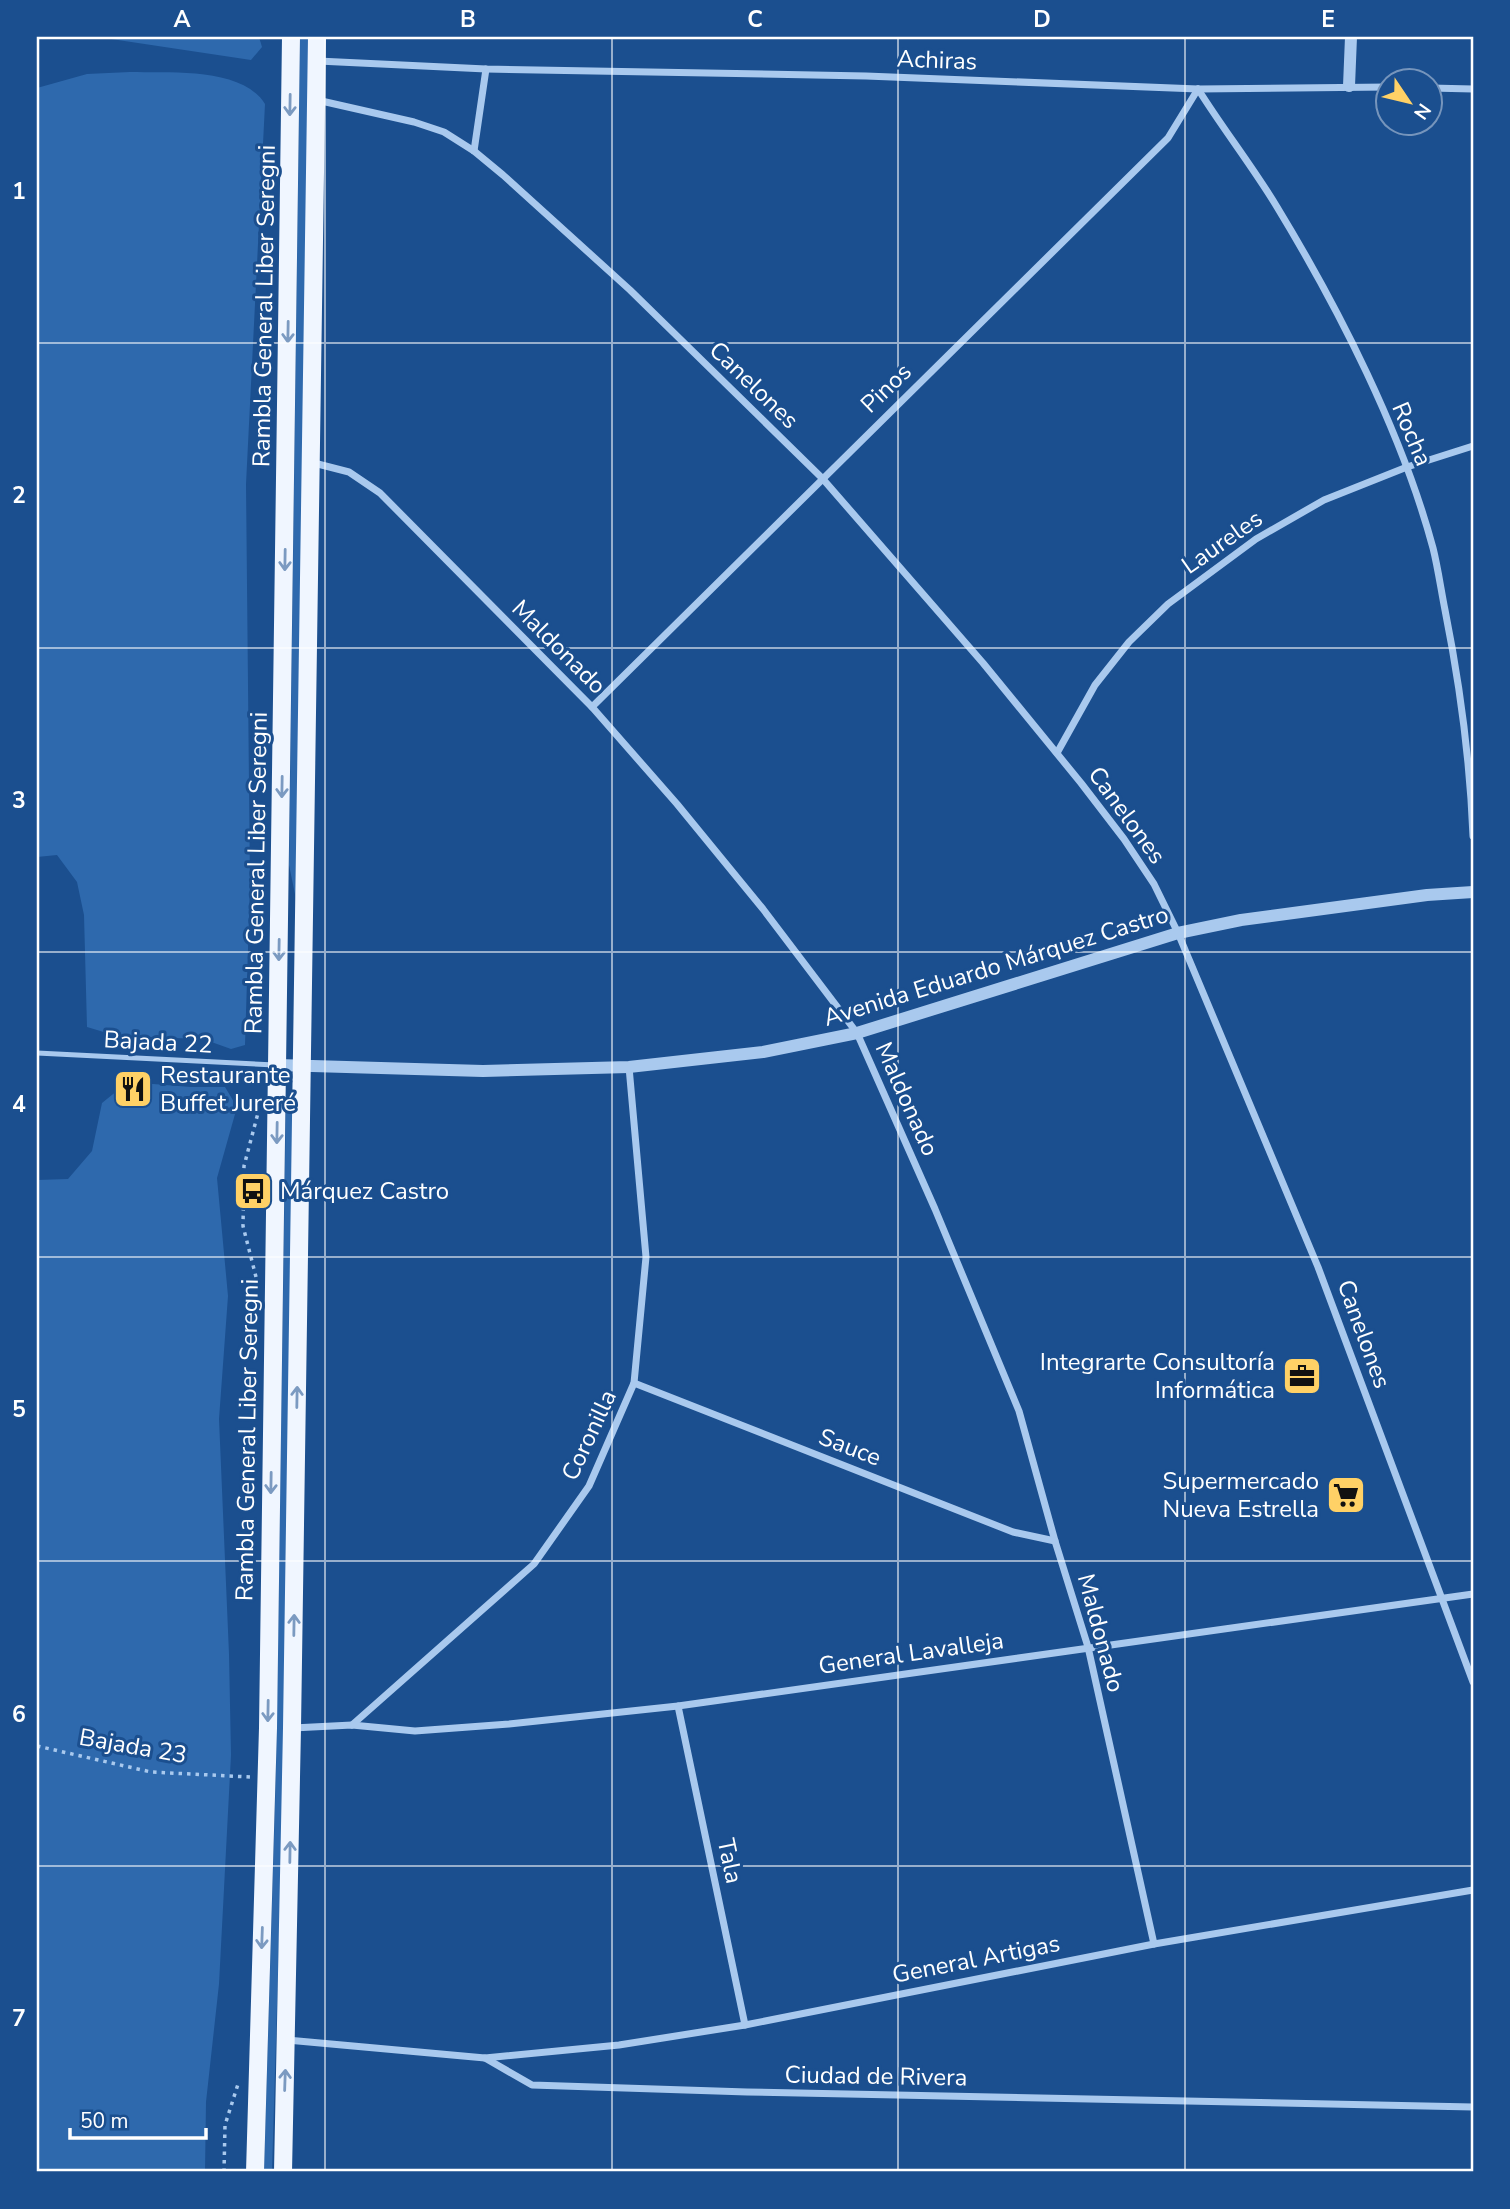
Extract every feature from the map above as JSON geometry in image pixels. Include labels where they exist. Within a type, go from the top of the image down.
[{"type":"main road","name":"Rambla General Liber Seregni","points":[[255,2172],[266,1777],[291,37]]},
{"type":"main road","name":"Rambla General Liber Seregni","points":[[283,2172],[303,1066],[309,462],[317,37]]},
{"type":"street","points":[[1349,86],[1351,37]]},
{"type":"street","name":"Achiras","points":[[317,61],[486,69],[866,76],[1198,89],[1374,87]]},
{"type":"street","points":[[474,151],[486,69]]},
{"type":"street","points":[[1444,88],[1473,89]]},
{"type":"street","name":"Rocha","points":[[1198,89],[1276,205],[1317,276],[1357,354],[1407,467],[1433,549],[1456,663],[1471,778],[1473,836]]},
{"type":"street","name":"Pinos","points":[[593,707],[1168,138],[1198,89]]},
{"type":"street","name":"Canelones","points":[[317,100],[414,122],[444,132],[474,151],[630,290],[822,478],[983,663],[1116,830],[1154,884],[1178,933],[1318,1267],[1473,1682]]},
{"type":"street","name":"Laureles","points":[[1056,753],[1095,685],[1129,642],[1168,604],[1256,539],[1324,500],[1407,467],[1473,446]]},
{"type":"street","name":"Maldonado","points":[[309,462],[349,472],[380,494],[593,707],[763,909],[857,1033],[935,1209],[1019,1411],[1088,1647],[1154,1944]]},
{"type":"street","name":"Avenida Eduardo Márquez Castro","points":[[278,1065],[483,1072],[629,1067],[763,1052],[857,1033],[1178,933],[1241,920],[1427,895],[1473,892]]},
{"type":"street","name":"Coronilla","points":[[352,1725],[534,1564],[589,1486],[634,1383],[646,1257],[629,1067]]},
{"type":"street","name":"Sauce","points":[[634,1383],[1013,1532],[1055,1541]]},
{"type":"street","name":"General Lavalleja","points":[[292,1728],[352,1725],[415,1731],[678,1706],[1473,1594]]},
{"type":"street","name":"Tala","points":[[678,1706],[745,2025]]},
{"type":"street","name":"General Artigas","points":[[485,2058],[619,2045],[745,2025],[1154,1944],[1473,1890]]},
{"type":"street","name":"Ciudad de Rivera","points":[[286,2040],[485,2058],[532,2085],[1473,2107]]},
{"type":"lane","name":"Bajada 22","points":[[37,1053],[278,1065]]},
{"type":"path","name":"Bajada 23","points":[[37,1746],[150,1772],[266,1777]]},
{"type":"shaded area","points":[[98,37],[259,37],[262,47],[251,60]]},
{"type":"shaded area","points":[[300,37],[309,37],[296,899],[289,865]]},
{"type":"shaded area","points":[[87,74],[204,74],[223,78],[254,92],[265,104],[246,484],[250,884],[245,1045],[231,1049],[203,1039],[117,1036],[87,1027],[84,915],[77,882],[57,855],[37,857],[37,88]]},
{"type":"shaded area","points":[[128,1082],[225,1087],[237,1107],[217,1178],[228,1296],[219,1419],[231,1755],[219,1984],[206,2102],[205,2172],[37,2172],[37,1180],[68,1179],[92,1151],[102,1103]]},
{"type":"shaded area","points":[[290,1093],[294,1097],[284,1771],[272,2172],[264,2172],[276,1771],[286,1097]]},
{"type":"place","name":"Restaurante Buffet Jureré","points":[[133,1089]]},
{"type":"place","name":"Márquez Castro","points":[[253,1191]]},
{"type":"place","name":"Integrarte Consultoría Informática","points":[[1302,1376]]},
{"type":"place","name":"Supermercado Nueva Estrella","points":[[1346,1495]]}]
